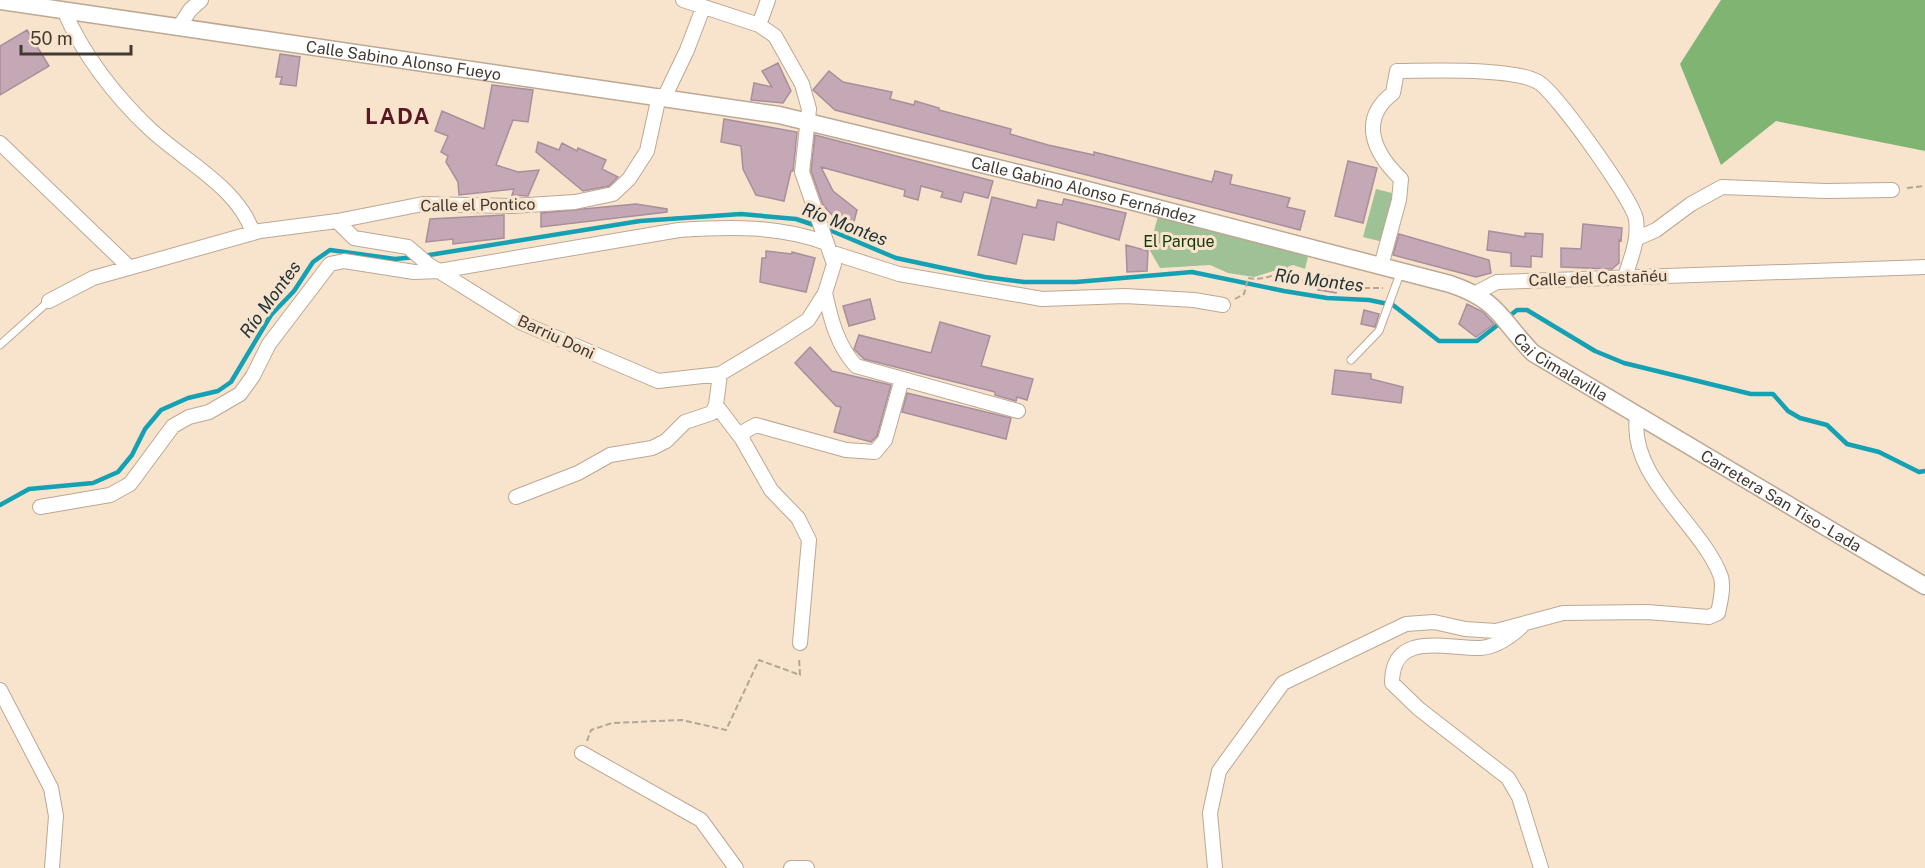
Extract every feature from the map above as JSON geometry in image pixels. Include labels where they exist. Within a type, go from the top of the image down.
[{"type":"street","points":[[179,27],[190,10],[201,0]]},
{"type":"street","points":[[683,0],[759,25],[768,0]]},
{"type":"street","name":"Calle Sabino Alonso Fueyo","points":[[0,1],[662,96],[807,121]]},
{"type":"street","name":"Calle el Pontico","points":[[49,301],[93,278],[253,233],[337,221],[423,204],[513,206],[574,202],[613,194],[629,178],[646,151],[662,96],[687,50],[703,8]]},
{"type":"street","points":[[64,10],[71,27],[111,86],[150,129],[232,198],[248,219],[253,233]]},
{"type":"street","name":"Barriu Doni","points":[[337,221],[354,238],[408,247],[434,268],[522,323],[658,381],[720,374],[808,320],[825,293],[834,264],[802,172],[809,109],[802,84],[784,47],[775,36],[759,25]]},
{"type":"street","points":[[1381,266],[1399,200],[1401,179],[1387,166],[1376,146],[1372,118],[1379,103],[1393,93],[1397,71],[1498,72],[1538,82],[1573,121],[1620,187],[1635,216],[1638,238],[1625,277]]},
{"type":"street","name":"Calle Gabino Alonso Fernández","points":[[807,121],[1381,266],[1476,293],[1495,306]]},
{"type":"street","points":[[0,143],[129,267]]},
{"type":"street","points":[[1638,238],[1656,230],[1691,204],[1722,187],[1826,191],[1892,190]]},
{"type":"street","points":[[40,507],[110,495],[130,484],[173,426],[189,417],[209,412],[240,394],[253,376],[269,344],[330,264],[344,261],[414,272],[679,230],[767,229],[805,235],[899,274],[1042,300],[1125,296],[1194,300],[1223,306]]},
{"type":"street","name":"Calle del Castañéu","points":[[1476,293],[1497,282],[1925,267]]},
{"type":"street","points":[[825,293],[833,325],[844,353],[856,366],[1018,411]]},
{"type":"street","name":"Cai Cimalavilla","points":[[1495,306],[1533,353],[1637,417]]},
{"type":"street","points":[[516,497],[578,473],[610,455],[652,448],[666,441],[685,422],[712,413],[716,405],[720,374]]},
{"type":"street","points":[[742,439],[745,431],[756,424],[846,450],[875,452],[885,440],[902,379]]},
{"type":"street","points":[[716,405],[742,439],[771,489],[798,518],[809,540],[800,643]]},
{"type":"street","points":[[1215,868],[1210,813],[1219,771],[1283,683],[1406,624],[1434,622],[1465,629],[1496,631],[1563,613],[1647,612],[1709,617],[1718,613],[1721,578],[1706,552],[1662,493],[1644,457],[1635,429],[1637,417]]},
{"type":"street","name":"Carretera San Tiso - Lada","points":[[1637,417],[1925,586]]},
{"type":"street","points":[[1526,622],[1512,636],[1497,644],[1480,648],[1438,644],[1416,646],[1399,657],[1392,671],[1392,683],[1419,709],[1508,778],[1519,797],[1541,868]]},
{"type":"street","points":[[0,690],[51,788],[56,816],[52,868]]},
{"type":"street","points":[[582,753],[701,820],[736,868]]},
{"type":"street","points":[[791,868],[807,868]]},
{"type":"lane","points":[[1351,360],[1379,331],[1401,272]]},
{"type":"lane","name":"Calle el Pontico","points":[[0,345],[49,301]]},
{"type":"path","points":[[1892,190],[1925,186]]},
{"type":"path","points":[[1244,294],[1248,278],[1256,280],[1283,272],[1288,266],[1305,282],[1319,285]]},
{"type":"path","points":[[1337,288],[1395,288]]},
{"type":"path","points":[[582,753],[591,730],[612,723],[682,720],[726,730],[759,660],[800,675],[800,643]]},
{"type":"green space","points":[[1721,0],[1925,0],[1925,151],[1776,121],[1721,165],[1680,64]]},
{"type":"green space","points":[[1376,189],[1396,194],[1383,242],[1363,237]]},
{"type":"green space","name":"El Parque","points":[[1160,209],[1310,248],[1305,269],[1293,265],[1254,277],[1228,273],[1210,265],[1160,268],[1149,249]]},
{"type":"building","points":[[27,30],[49,66],[0,95],[0,46]]},
{"type":"building","points":[[280,54],[300,57],[296,86],[280,84],[282,77],[276,77]]},
{"type":"building","points":[[778,63],[791,91],[783,103],[751,100],[754,83],[772,87],[762,71]]},
{"type":"building","points":[[829,71],[843,82],[892,92],[890,99],[914,105],[915,101],[939,108],[939,110],[1011,129],[1010,134],[1048,145],[1094,155],[1094,152],[1212,182],[1215,171],[1232,175],[1230,184],[1290,198],[1287,207],[1305,211],[1300,230],[835,110],[813,90]]},
{"type":"building","points":[[492,85],[533,90],[528,122],[513,120],[496,165],[518,172],[539,170],[528,196],[512,195],[514,189],[459,195],[458,182],[446,162],[448,156],[441,152],[448,136],[435,131],[442,111],[484,129]]},
{"type":"building","points":[[724,119],[797,132],[793,171],[791,171],[784,201],[756,195],[743,169],[741,146],[721,142]]},
{"type":"building","points":[[815,135],[993,181],[988,198],[964,192],[961,202],[941,197],[943,192],[921,186],[918,200],[904,196],[905,190],[821,167],[833,191],[857,210],[851,233],[830,223],[833,216],[823,205],[811,171]]},
{"type":"building","points":[[538,142],[559,150],[562,143],[577,151],[578,148],[606,160],[602,169],[618,177],[609,186],[583,191],[536,152]]},
{"type":"building","points":[[1348,161],[1377,168],[1363,223],[1335,216]]},
{"type":"building","points":[[992,197],[1036,208],[1038,200],[1062,205],[1064,199],[1126,213],[1119,240],[1057,222],[1054,240],[1023,234],[1016,264],[978,255]]},
{"type":"building","points":[[636,204],[667,209],[667,212],[541,227],[541,213]]},
{"type":"building","points":[[504,215],[504,238],[453,244],[453,239],[426,242],[430,219]]},
{"type":"building","points":[[1583,224],[1622,228],[1621,241],[1619,240],[1619,263],[1612,269],[1561,267],[1561,248],[1581,249]]},
{"type":"building","points":[[1489,231],[1525,237],[1525,233],[1543,234],[1542,257],[1531,256],[1531,267],[1511,266],[1511,253],[1487,250]]},
{"type":"building","points":[[1399,234],[1489,260],[1491,273],[1476,277],[1393,255]]},
{"type":"building","points":[[1126,245],[1148,251],[1147,271],[1127,272]]},
{"type":"building","points":[[766,251],[792,254],[792,252],[815,258],[806,292],[760,282],[762,258],[766,258]]},
{"type":"building","points":[[1321,275],[1338,278],[1336,293],[1318,290]]},
{"type":"building","points":[[870,299],[875,319],[849,326],[843,306]]},
{"type":"building","points":[[1467,304],[1483,312],[1494,324],[1476,337],[1459,324]]},
{"type":"building","points":[[1364,310],[1379,314],[1375,327],[1361,324]]},
{"type":"building","points":[[940,322],[990,336],[981,366],[1033,379],[1027,400],[1017,397],[1016,401],[995,395],[995,392],[864,359],[854,349],[859,335],[931,353]]},
{"type":"building","points":[[810,347],[832,371],[891,385],[877,436],[871,442],[834,432],[841,407],[836,406],[795,363]]},
{"type":"building","points":[[1335,370],[1371,374],[1371,379],[1403,387],[1401,403],[1332,394]]},
{"type":"building","points":[[907,393],[1011,418],[1006,439],[902,412]]},
{"type":"waterway","name":"Río Montes","points":[[423,256],[640,221],[741,214],[796,219],[832,231],[896,258],[985,277],[1024,282],[1076,282],[1192,272],[1327,298],[1369,300],[1393,305],[1439,341],[1477,341],[1517,310],[1527,310],[1595,351],[1624,363],[1751,394],[1773,394],[1788,411],[1800,418],[1827,425],[1847,444],[1879,452],[1919,472],[1925,471]]},
{"type":"waterway","name":"Río Montes","points":[[0,505],[29,489],[93,483],[118,472],[132,455],[145,429],[161,410],[188,398],[218,391],[231,382],[271,315],[294,291],[313,262],[330,250],[395,259],[415,257]]},
{"type":"district","name":"LADA","points":[[398,116]]}]
